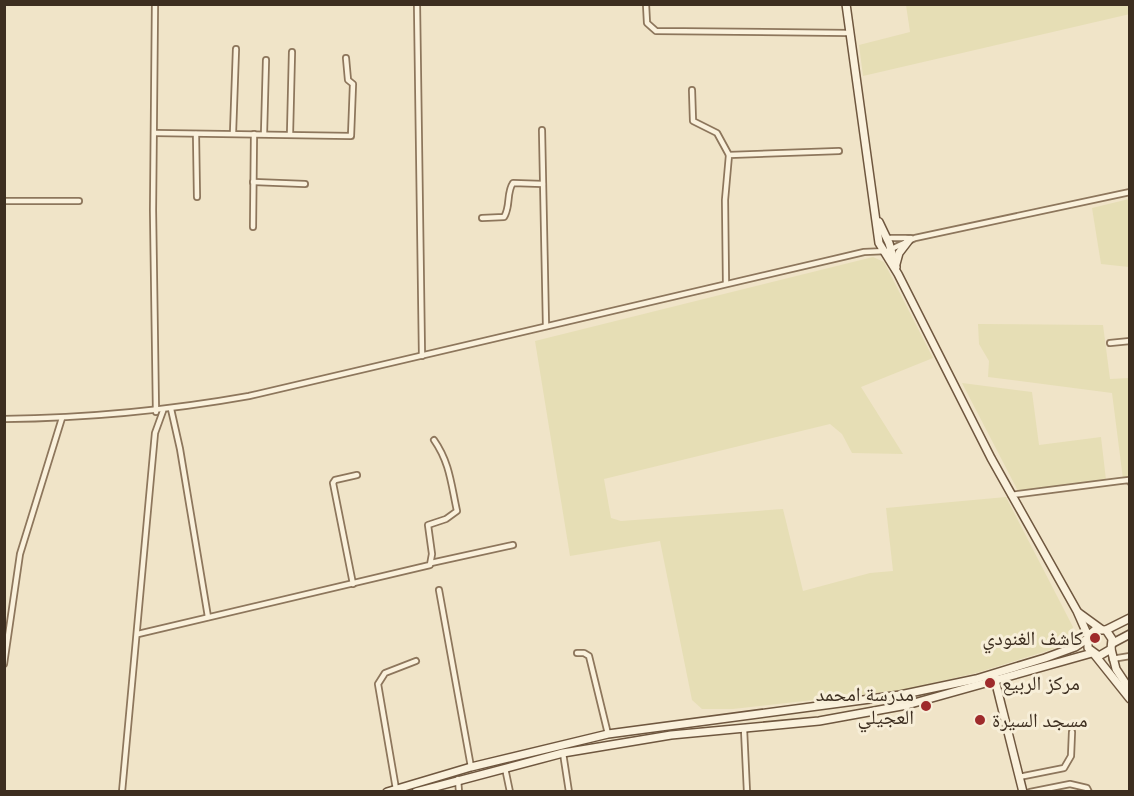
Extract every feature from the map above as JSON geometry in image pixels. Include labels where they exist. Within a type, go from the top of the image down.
[{"type":"main road","points":[[846,4],[878,219],[879,243],[887,250],[1011,495],[1077,611],[1087,638],[1088,648],[1129,694]]},
{"type":"main road","points":[[878,219],[887,238],[887,250]]},
{"type":"main road","points":[[897,270],[897,258],[912,239]]},
{"type":"main road","points":[[1077,611],[1090,623],[1104,630],[1112,646],[1112,659],[1129,694]]},
{"type":"main road","points":[[416,792],[505,766],[563,753],[671,735],[819,720],[907,705],[995,677],[1075,647],[1095,630],[1104,630],[1130,618]]},
{"type":"main road","points":[[387,792],[471,767],[608,734],[900,695],[995,677],[1093,654],[1105,655],[1112,646],[1130,634]]},
{"type":"main road","points":[[995,677],[1023,792]]},
{"type":"street","points":[[155,4],[153,210],[156,412]]},
{"type":"street","points":[[417,4],[422,356]]},
{"type":"street","points":[[646,4],[647,22],[656,31],[850,33]]},
{"type":"street","points":[[233,133],[236,49]]},
{"type":"street","points":[[290,135],[292,52]]},
{"type":"street","points":[[155,133],[351,136],[353,84],[348,80],[346,58]]},
{"type":"street","points":[[264,134],[266,60]]},
{"type":"street","points":[[692,90],[693,121],[717,133],[729,155],[725,200],[726,284]]},
{"type":"street","points":[[542,130],[546,326]]},
{"type":"street","points":[[196,134],[197,197]]},
{"type":"street","points":[[253,227],[254,134]]},
{"type":"street","points":[[729,155],[838,151]]},
{"type":"street","points":[[253,182],[305,184]]},
{"type":"street","points":[[482,218],[504,217],[508,210],[510,189],[513,183],[543,184]]},
{"type":"street","points":[[4,418],[62,418],[156,412],[249,396],[864,252],[887,250],[912,239],[1130,192]]},
{"type":"street","points":[[4,201],[79,201]]},
{"type":"street","points":[[864,252],[887,238],[912,239]]},
{"type":"street","points":[[1110,343],[1130,341]]},
{"type":"street","points":[[171,409],[180,449],[208,617]]},
{"type":"street","points":[[122,792],[155,433],[163,411]]},
{"type":"street","points":[[4,664],[20,554],[62,418]]},
{"type":"street","points":[[431,563],[428,525],[446,519],[457,511],[450,484],[449,465],[434,440]]},
{"type":"street","points":[[353,584],[333,483],[335,480],[357,475]]},
{"type":"street","points":[[1011,495],[1129,481]]},
{"type":"street","points":[[138,634],[513,545]]},
{"type":"street","points":[[439,590],[471,767]]},
{"type":"street","points":[[578,653],[589,656],[608,734]]},
{"type":"street","points":[[1112,659],[1130,656]]},
{"type":"street","points":[[396,789],[378,684],[385,673],[416,662]]},
{"type":"street","points":[[744,729],[747,792]]},
{"type":"street","points":[[1019,777],[1064,768],[1071,756],[1072,732]]},
{"type":"street","points":[[563,753],[569,792]]},
{"type":"street","points":[[505,766],[510,792]]},
{"type":"street","points":[[458,779],[459,792]]},
{"type":"street","points":[[1030,792],[1070,784],[1087,788],[1089,792]]},
{"type":"shaded area","points":[[1129,4],[1130,14],[863,76],[859,45],[910,32],[906,5]]},
{"type":"shaded area","points":[[1129,199],[1129,267],[1101,264],[1092,208]]},
{"type":"shaded area","points":[[873,257],[884,262],[933,358],[861,387],[903,454],[852,453],[842,434],[830,424],[604,479],[611,518],[621,521],[783,509],[803,591],[870,573],[893,571],[886,508],[1006,497],[1073,627],[1071,639],[1063,646],[976,673],[903,690],[733,709],[702,709],[692,700],[660,541],[570,556],[535,341]]},
{"type":"shaded area","points":[[978,324],[1103,325],[1110,379],[1129,378],[1129,479],[1123,479],[1112,393],[988,377],[989,361],[979,344]]},
{"type":"shaded area","points":[[962,383],[1032,392],[1039,445],[1101,437],[1106,480],[1018,491]]},
{"type":"place","name":"كاشف الغنودي","points":[[1095,638]]},
{"type":"place","name":"مركز الربيع","points":[[990,683]]},
{"type":"place","name":"مدرسة امحمد العجيلي","points":[[926,706]]},
{"type":"place","name":"مسجد السيرة","points":[[980,720]]}]
